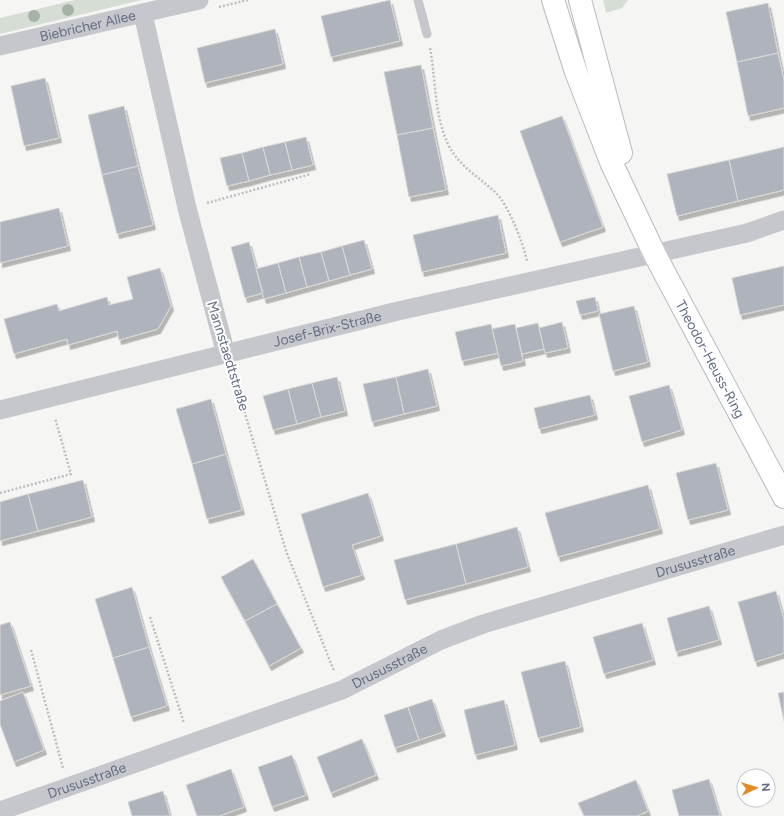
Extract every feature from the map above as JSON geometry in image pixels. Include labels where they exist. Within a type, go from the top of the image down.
[{"type":"main road","name":"Theodor-Heuss-Ring","points":[[553,0],[576,72],[609,155],[655,255],[784,497]]},
{"type":"main road","name":"Theodor-Heuss-Ring","points":[[580,0],[639,220]]},
{"type":"street","name":"Biebricher Allee","points":[[0,46],[199,0]]},
{"type":"street","name":"Mannstaedtstraße","points":[[143,14],[187,208],[226,354]]},
{"type":"street","name":"Josef-Brix-Straße","points":[[0,410],[398,310],[655,255],[748,233],[784,220]]},
{"type":"street","name":"Drususstraße","points":[[0,811],[342,690],[441,640],[483,624],[784,535]]},
{"type":"lane","points":[[418,0],[427,34]]},
{"type":"path","points":[[427,34],[433,67],[434,88],[448,145],[459,162],[497,194],[514,224],[521,241],[532,281]]},
{"type":"path","points":[[187,208],[311,174]]},
{"type":"path","name":"Mannstaedtstraße","points":[[226,354],[238,387],[286,551],[342,690]]},
{"type":"path","points":[[0,493],[71,474],[49,398]]},
{"type":"path","points":[[150,617],[191,744]]},
{"type":"path","points":[[31,650],[68,787]]},
{"type":"shaded area","points":[[75,0],[142,0],[0,34],[0,18]]},
{"type":"shaded area","points":[[603,0],[628,0],[622,8],[606,13]]},
{"type":"building","points":[[390,0],[400,41],[331,57],[321,16]]},
{"type":"building","points":[[768,3],[778,53],[737,62],[726,12]]},
{"type":"building","points":[[275,29],[283,64],[205,83],[197,48]]},
{"type":"building","points":[[778,53],[784,81],[784,108],[748,116],[737,62]]},
{"type":"building","points":[[421,65],[433,128],[397,135],[384,72]]},
{"type":"building","points":[[45,78],[59,138],[24,146],[11,86]]},
{"type":"building","points":[[124,106],[138,166],[102,175],[88,115]]},
{"type":"building","points":[[562,116],[603,227],[560,242],[520,131]]},
{"type":"building","points":[[433,128],[446,190],[409,197],[397,135]]},
{"type":"building","points":[[306,137],[313,165],[292,170],[285,142]]},
{"type":"building","points":[[285,142],[292,170],[270,175],[263,147]]},
{"type":"building","points":[[263,147],[270,175],[249,181],[242,153]]},
{"type":"building","points":[[784,147],[784,190],[738,201],[729,160]]},
{"type":"building","points":[[242,153],[249,181],[227,186],[220,158]]},
{"type":"building","points":[[729,160],[738,201],[677,216],[667,174]]},
{"type":"building","points":[[138,166],[153,225],[117,234],[102,175]]},
{"type":"building","points":[[59,208],[68,246],[0,263],[0,222]]},
{"type":"building","points":[[498,215],[506,253],[422,272],[413,235]]},
{"type":"building","points":[[364,240],[372,269],[350,275],[342,246]]},
{"type":"building","points":[[249,242],[263,293],[245,298],[231,247]]},
{"type":"building","points":[[342,246],[350,275],[329,281],[321,252]]},
{"type":"building","points":[[321,252],[329,281],[307,287],[299,257]]},
{"type":"building","points":[[299,257],[307,287],[286,293],[278,263]]},
{"type":"building","points":[[278,263],[286,293],[264,299],[256,269]]},
{"type":"building","points":[[784,266],[784,305],[740,315],[732,278]]},
{"type":"building","points":[[160,268],[171,306],[158,329],[119,340],[117,331],[68,345],[67,339],[14,354],[4,319],[57,304],[59,311],[107,297],[109,305],[133,299],[127,277]]},
{"type":"building","points":[[595,297],[598,311],[580,315],[576,301]]},
{"type":"building","points":[[634,306],[648,362],[613,371],[599,314]]},
{"type":"building","points":[[562,322],[568,348],[545,353],[539,328]]},
{"type":"building","points":[[538,323],[544,349],[522,354],[516,328]]},
{"type":"building","points":[[491,324],[498,353],[462,361],[455,332]]},
{"type":"building","points":[[515,324],[523,361],[501,366],[492,329]]},
{"type":"building","points":[[428,369],[437,406],[404,414],[396,377]]},
{"type":"building","points":[[337,377],[345,411],[321,417],[312,383]]},
{"type":"building","points":[[396,377],[404,414],[372,422],[363,384]]},
{"type":"building","points":[[312,383],[321,417],[297,424],[288,389]]},
{"type":"building","points":[[669,385],[682,430],[642,442],[629,396]]},
{"type":"building","points":[[288,389],[297,424],[273,430],[263,396]]},
{"type":"building","points":[[590,395],[595,415],[539,429],[534,408]]},
{"type":"building","points":[[211,399],[226,454],[192,464],[176,409]]},
{"type":"building","points":[[226,454],[242,510],[207,519],[192,464]]},
{"type":"building","points":[[716,463],[728,510],[688,520],[676,473]]},
{"type":"building","points":[[83,480],[92,517],[38,531],[28,494]]},
{"type":"building","points":[[648,485],[660,529],[558,557],[545,513]]},
{"type":"building","points":[[368,493],[381,536],[352,545],[362,575],[323,587],[301,514]]},
{"type":"building","points":[[28,494],[38,531],[0,541],[0,502]]},
{"type":"building","points":[[517,527],[528,567],[466,584],[456,544]]},
{"type":"building","points":[[456,544],[466,584],[405,600],[394,560]]},
{"type":"building","points":[[253,559],[277,604],[245,621],[221,577]]},
{"type":"building","points":[[132,587],[149,647],[113,658],[95,599]]},
{"type":"building","points":[[776,591],[784,620],[784,653],[755,662],[738,602]]},
{"type":"building","points":[[277,604],[301,648],[269,666],[245,621]]},
{"type":"building","points":[[709,606],[719,640],[676,652],[667,618]]},
{"type":"building","points":[[10,622],[31,686],[0,695],[0,625]]},
{"type":"building","points":[[642,623],[653,660],[604,674],[593,637]]},
{"type":"building","points":[[149,647],[167,706],[131,717],[113,658]]},
{"type":"building","points":[[565,661],[581,727],[538,738],[521,672]]},
{"type":"building","points":[[23,692],[44,750],[14,762],[0,724],[0,701]]},
{"type":"building","points":[[784,692],[784,721],[778,693]]},
{"type":"building","points":[[432,699],[443,732],[419,740],[408,707]]},
{"type":"building","points":[[504,700],[515,745],[475,755],[464,710]]},
{"type":"building","points":[[408,707],[419,740],[395,748],[384,715]]},
{"type":"building","points":[[362,739],[376,775],[331,793],[317,757]]},
{"type":"building","points":[[292,755],[306,795],[272,807],[258,767]]},
{"type":"building","points":[[231,769],[244,807],[219,816],[197,816],[186,785]]},
{"type":"building","points":[[709,779],[720,816],[679,816],[672,790]]},
{"type":"building","points":[[636,780],[648,811],[637,816],[584,816],[578,803]]},
{"type":"building","points":[[163,791],[170,816],[132,816],[128,802]]}]
